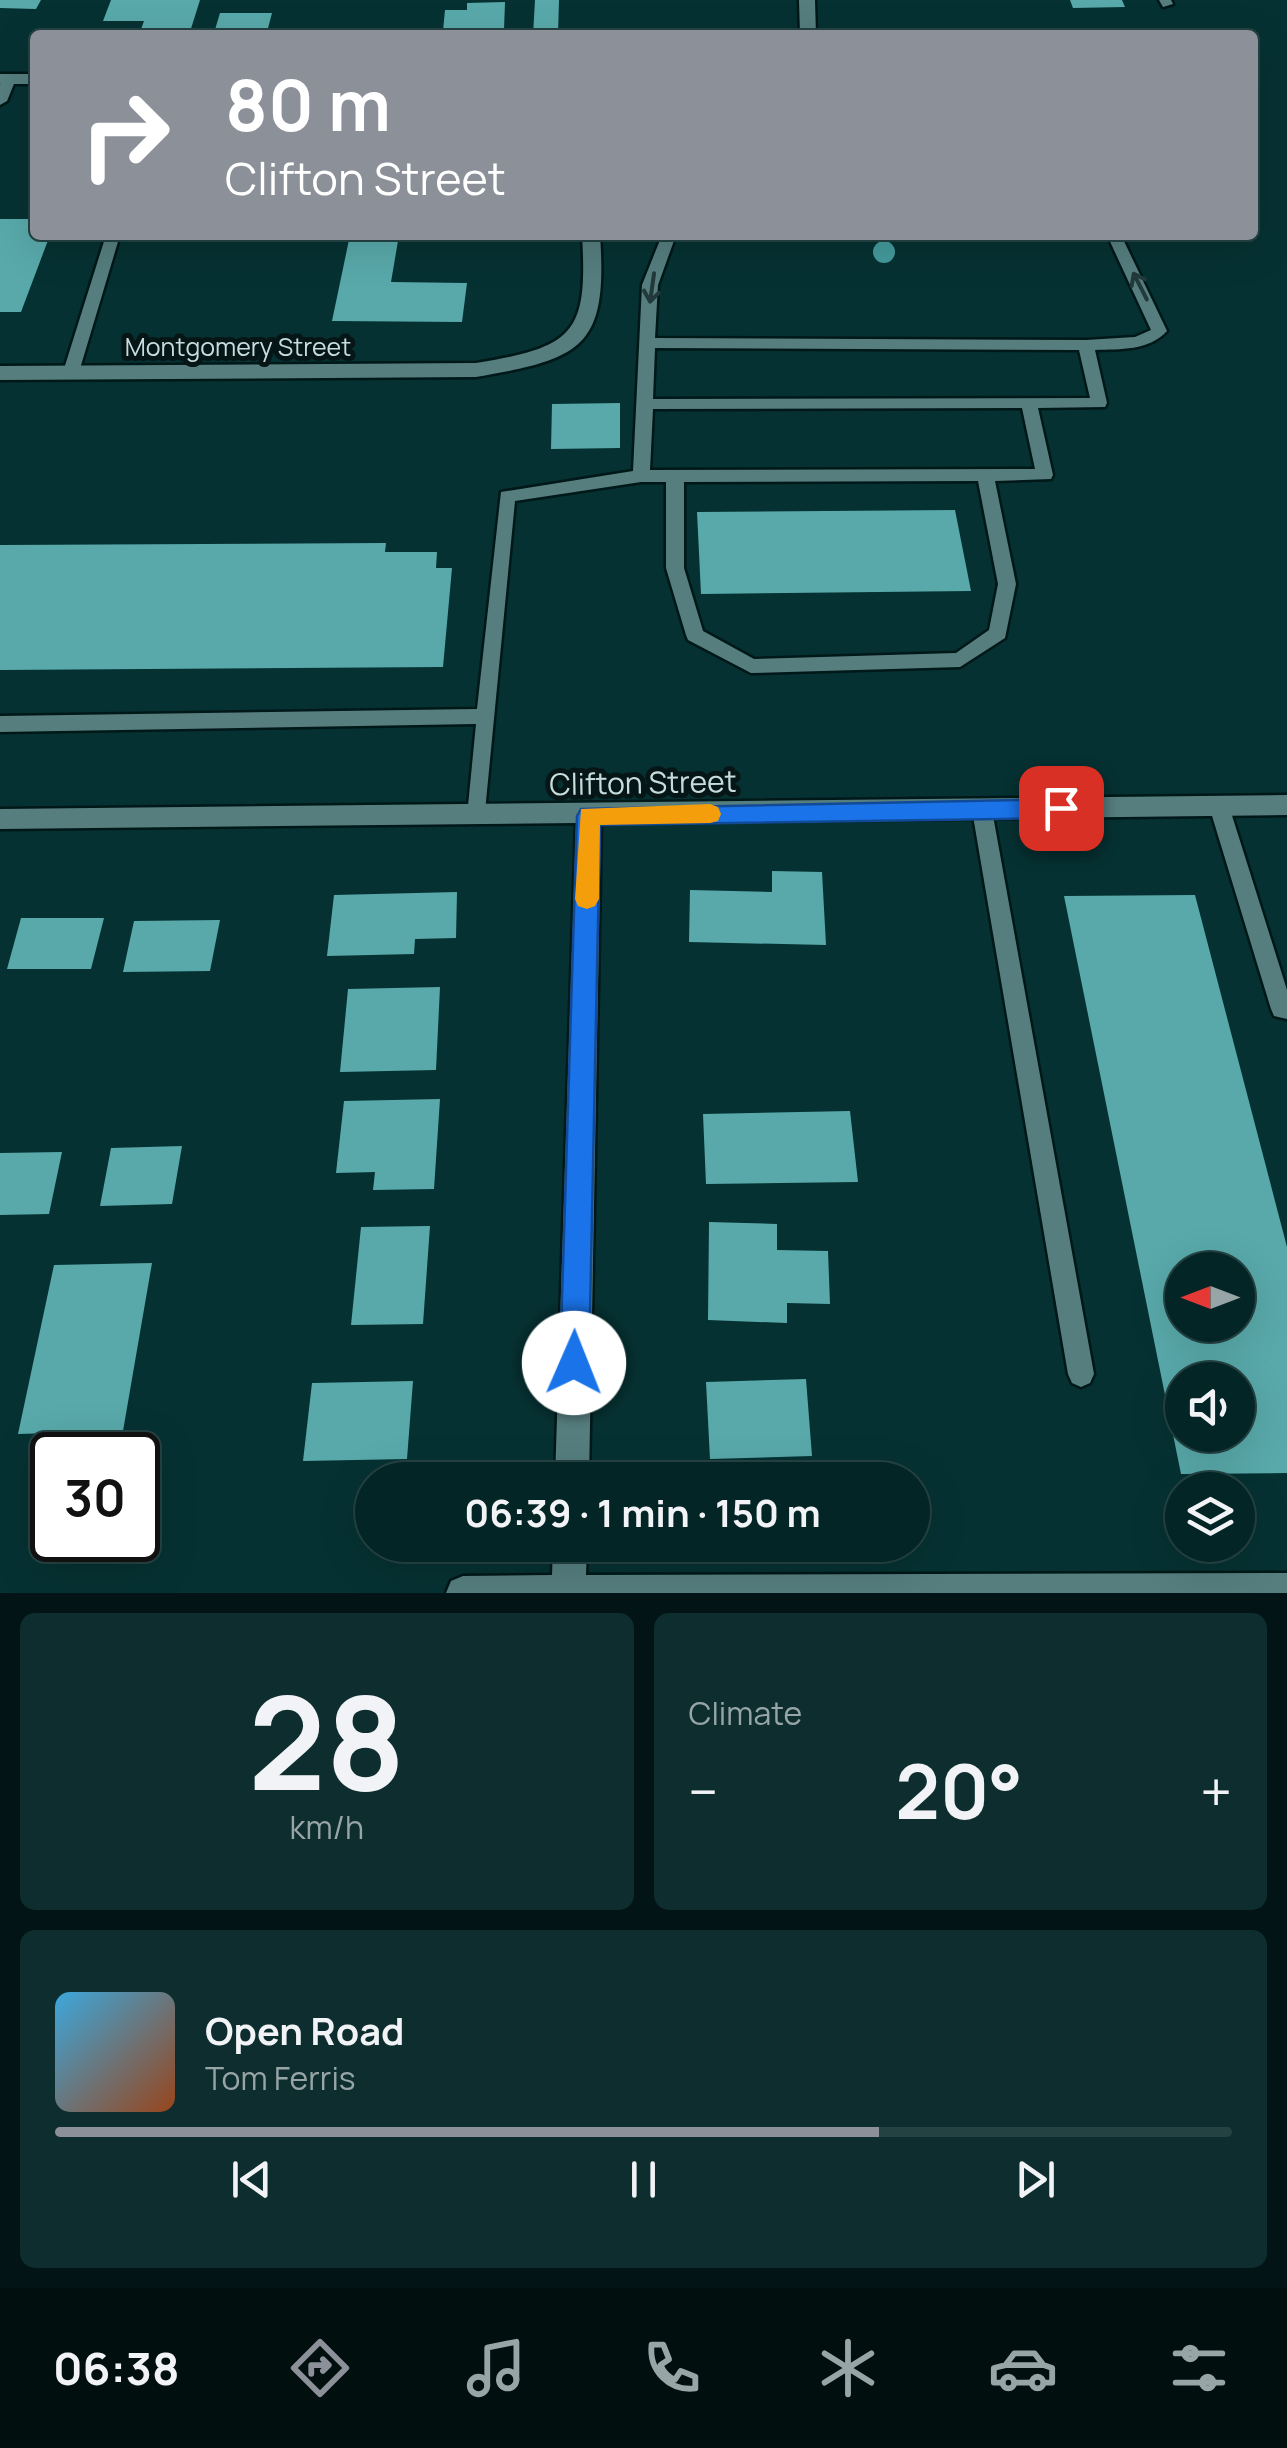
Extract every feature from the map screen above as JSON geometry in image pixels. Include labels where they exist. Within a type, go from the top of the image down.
[{"type":"street","points":[[807,0],[808,30]]},
{"type":"street","points":[[4,79],[30,79]]},
{"type":"street","name":"Montgomery Street","points":[[0,373],[476,370],[543,359],[579,334],[594,301],[591,240]]},
{"type":"street","name":"Clifton Street","points":[[0,820],[1287,805]]},
{"type":"street","points":[[572,1462],[589,816]]},
{"type":"street","points":[[568,1592],[569,1562]]},
{"type":"street","points":[[462,1593],[1287,1590]]},
{"type":"lane","points":[[0,101],[4,79]]},
{"type":"lane","points":[[72,372],[112,240]]},
{"type":"lane","points":[[640,476],[650,285],[669,240]]},
{"type":"lane","points":[[647,343],[1086,345],[1152,339],[1160,331],[1116,240]]},
{"type":"lane","points":[[646,404],[1100,403],[1086,345]]},
{"type":"lane","points":[[477,816],[507,496],[640,476],[1045,474],[1030,404]]},
{"type":"lane","points":[[676,475],[675,568],[695,636],[752,666],[960,660],[998,633],[1007,584],[985,474]]},
{"type":"lane","points":[[0,724],[486,716]]},
{"type":"lane","points":[[1219,806],[1285,1014]]},
{"type":"lane","points":[[982,810],[1082,1374]]},
{"type":"building","points":[[0,0],[41,0],[36,9],[0,8]]},
{"type":"building","points":[[111,0],[200,0],[191,30],[141,30],[144,21],[103,21]]},
{"type":"building","points":[[535,0],[559,0],[558,30],[533,30]]},
{"type":"building","points":[[1070,0],[1122,0],[1125,7],[1073,8]]},
{"type":"building","points":[[505,2],[504,30],[443,30],[445,10],[467,10],[467,3]]},
{"type":"building","points":[[220,13],[272,13],[268,30],[215,30]]},
{"type":"building","points":[[0,219],[30,219],[30,240],[48,240],[21,312],[0,312]]},
{"type":"building","points":[[349,240],[398,240],[391,282],[467,283],[462,322],[332,321]]},
{"type":"building","points":[[620,403],[620,448],[551,449],[552,404]]},
{"type":"building","points":[[955,510],[971,591],[701,594],[697,512]]},
{"type":"building","points":[[386,543],[385,552],[437,552],[436,568],[452,568],[443,667],[0,670],[0,545]]},
{"type":"building","points":[[772,871],[822,872],[826,945],[689,942],[690,890],[772,892]]},
{"type":"building","points":[[457,892],[456,938],[415,939],[414,954],[327,956],[334,895]]},
{"type":"building","points":[[1195,895],[1287,1247],[1287,1473],[1181,1472],[1177,1452],[1255,1452],[1255,1362],[1165,1362],[1165,1395],[1064,896]]},
{"type":"building","points":[[21,918],[104,918],[91,969],[7,969]]},
{"type":"building","points":[[220,920],[210,971],[123,972],[134,921]]},
{"type":"building","points":[[440,987],[436,1070],[340,1072],[348,989]]},
{"type":"building","points":[[440,1099],[434,1189],[373,1190],[375,1172],[336,1173],[344,1101]]},
{"type":"building","points":[[850,1111],[858,1182],[706,1184],[703,1114]]},
{"type":"building","points":[[182,1146],[172,1204],[100,1206],[111,1148]]},
{"type":"building","points":[[62,1152],[49,1214],[0,1215],[0,1153]]},
{"type":"building","points":[[709,1222],[777,1224],[777,1250],[828,1251],[830,1304],[787,1303],[787,1323],[708,1320]]},
{"type":"building","points":[[430,1226],[423,1324],[351,1325],[361,1227]]},
{"type":"building","points":[[152,1263],[123,1431],[18,1434],[54,1265]]},
{"type":"building","points":[[806,1379],[812,1456],[710,1459],[706,1382]]},
{"type":"building","points":[[413,1381],[407,1459],[303,1461],[312,1383]]},
{"type":"slow traffic","points":[[587,899],[589,816],[710,814]]},
{"type":"route","points":[[574,1363],[589,816],[1061,808]]}]
